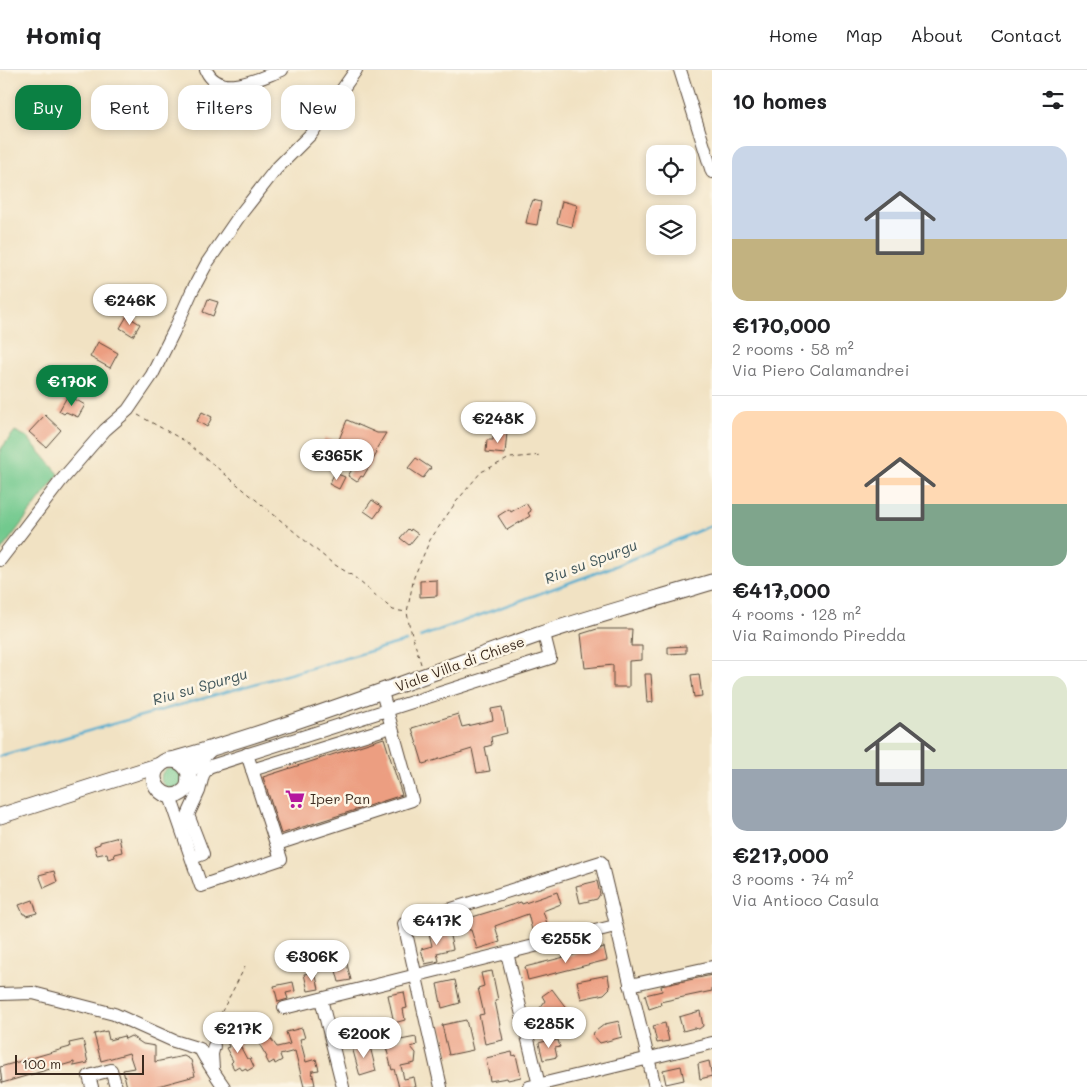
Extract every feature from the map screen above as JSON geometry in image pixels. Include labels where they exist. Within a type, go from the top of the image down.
[{"type":"main road","name":"Viale Villa di Chiese","points":[[0,816],[134,774],[166,762],[209,750],[382,692],[544,634],[712,582]]},
{"type":"main road","points":[[189,773],[209,750]]},
{"type":"main road","points":[[166,762],[183,764],[189,773],[190,779],[186,790],[170,796],[160,792],[154,781],[156,770],[166,762]]},
{"type":"main road","points":[[134,774],[154,781]]},
{"type":"street","points":[[206,70],[210,78],[221,85],[240,85],[282,70]]},
{"type":"street","points":[[0,560],[90,446],[128,410],[152,375],[207,263],[240,215],[276,169],[311,134],[356,70]]},
{"type":"street","points":[[680,70],[712,172]]},
{"type":"street","points":[[189,834],[188,816],[200,791],[203,775],[208,768],[550,658],[544,634]]},
{"type":"street","points":[[276,844],[412,800],[382,692]]},
{"type":"street","points":[[252,770],[392,727]]},
{"type":"street","points":[[170,796],[189,834],[203,854],[192,858],[201,886],[281,860],[247,754]]},
{"type":"street","points":[[441,1087],[404,924],[601,862],[655,1087]]},
{"type":"street","points":[[284,1008],[616,926]]},
{"type":"street","points":[[507,953],[534,1086],[712,1043]]},
{"type":"street","points":[[630,986],[712,967]]},
{"type":"street","points":[[0,994],[33,993],[118,1017],[174,1041],[200,1049],[220,1087]]},
{"type":"street","points":[[321,999],[344,1087]]},
{"type":"street","points":[[212,1069],[214,1046]]},
{"type":"street","points":[[91,1081],[111,1070],[116,1087]]},
{"type":"path","points":[[128,410],[185,441],[332,563],[353,576],[393,610],[407,612]]},
{"type":"path","points":[[425,676],[407,612],[414,577],[430,540],[456,502],[481,472],[510,458],[542,455]]},
{"type":"path","points":[[214,1046],[219,1017],[245,967]]},
{"type":"green space","points":[[15,431],[27,437],[59,474],[0,552],[0,450]]},
{"type":"green space","points":[[172,767],[182,774],[183,778],[176,788],[172,789],[162,782],[161,778],[168,768]]},
{"type":"building","points":[[533,200],[541,202],[537,225],[526,223]]},
{"type":"building","points":[[562,201],[577,205],[572,227],[557,223]]},
{"type":"building","points":[[208,299],[218,302],[213,316],[203,312]]},
{"type":"building","points":[[127,316],[140,324],[133,336],[120,328]]},
{"type":"building","points":[[98,342],[118,353],[110,368],[90,357]]},
{"type":"building","points":[[68,395],[85,405],[78,417],[59,411]]},
{"type":"building","points":[[202,412],[212,417],[207,427],[197,421]]},
{"type":"building","points":[[45,415],[61,430],[46,447],[29,432]]},
{"type":"building","points":[[347,420],[377,433],[386,433],[363,477],[361,476],[357,482],[348,476],[354,466],[343,460],[324,460],[331,450],[322,447],[325,438],[338,442]]},
{"type":"building","points":[[500,431],[507,432],[505,454],[486,452],[487,440],[499,437]]},
{"type":"building","points":[[416,458],[431,468],[423,478],[408,468]]},
{"type":"building","points":[[335,473],[345,477],[339,489],[329,484]]},
{"type":"building","points":[[372,500],[382,507],[374,518],[364,511]]},
{"type":"building","points":[[526,503],[531,511],[528,513],[530,516],[507,530],[498,516],[509,509],[511,512]]},
{"type":"building","points":[[408,529],[418,534],[409,545],[400,538]]},
{"type":"building","points":[[437,580],[437,596],[420,597],[420,581]]},
{"type":"building","points":[[597,629],[632,629],[631,646],[642,646],[642,660],[629,661],[629,687],[613,687],[613,665],[585,668],[581,634]]},
{"type":"building","points":[[686,646],[686,653],[668,654],[668,647]]},
{"type":"building","points":[[645,674],[651,674],[653,702],[647,703]]},
{"type":"building","points":[[699,674],[702,696],[694,697],[691,675]]},
{"type":"building","points":[[502,707],[507,733],[491,737],[492,745],[485,747],[490,771],[477,773],[472,749],[423,764],[412,728],[458,714],[462,727],[493,720],[491,709]]},
{"type":"building","points":[[384,738],[402,795],[281,834],[263,777]]},
{"type":"building","points":[[119,837],[122,852],[114,854],[115,857],[108,859],[107,853],[97,855],[94,846],[100,844],[100,842]]},
{"type":"building","points":[[54,871],[57,882],[44,888],[39,875]]},
{"type":"building","points":[[597,881],[600,894],[597,899],[580,903],[576,886]]},
{"type":"building","points":[[557,892],[561,904],[543,911],[550,933],[534,938],[528,914],[495,926],[500,942],[477,949],[466,919],[521,902],[522,904]]},
{"type":"building","points":[[33,900],[37,913],[26,916],[19,905]]},
{"type":"building","points":[[448,928],[453,949],[437,953],[439,961],[425,964],[421,949],[432,946],[429,933]]},
{"type":"building","points":[[604,947],[607,960],[528,980],[525,967]]},
{"type":"building","points":[[346,960],[351,980],[339,982],[334,963]]},
{"type":"building","points":[[492,971],[498,1000],[495,1001],[503,1040],[485,1044],[479,1015],[484,1014],[478,988],[484,986],[481,973]]},
{"type":"building","points":[[315,972],[319,989],[308,991],[304,974]]},
{"type":"building","points":[[608,975],[610,988],[604,994],[581,999],[577,981]]},
{"type":"building","points":[[712,975],[712,991],[660,1002],[661,1005],[649,1009],[645,995],[662,991],[661,986]]},
{"type":"building","points":[[455,980],[460,1003],[442,1008],[437,984]]},
{"type":"building","points":[[293,982],[295,991],[286,993],[288,999],[278,1002],[274,986]]},
{"type":"building","points":[[552,989],[567,1009],[560,1018],[553,1017],[550,1021],[537,1012],[545,1001],[542,996]]},
{"type":"building","points":[[404,992],[407,1008],[403,1009],[405,1020],[394,1023],[388,995]]},
{"type":"building","points":[[700,1011],[703,1026],[699,1029],[694,1028],[683,1031],[679,1017]]},
{"type":"building","points":[[466,1020],[473,1050],[449,1055],[442,1025]]},
{"type":"building","points":[[619,1021],[622,1037],[600,1043],[592,1034],[605,1024]]},
{"type":"building","points":[[665,1023],[669,1041],[657,1043],[653,1026]]},
{"type":"building","points":[[263,1028],[277,1047],[290,1044],[286,1032],[302,1028],[305,1038],[300,1039],[306,1062],[316,1059],[319,1070],[312,1071],[315,1085],[304,1087],[295,1051],[280,1055],[282,1060],[275,1064],[274,1061],[269,1064],[267,1057],[253,1037]]},
{"type":"building","points":[[107,1031],[109,1040],[124,1036],[125,1039],[131,1036],[143,1044],[155,1046],[155,1062],[184,1056],[191,1060],[195,1076],[154,1087],[127,1087],[123,1070],[134,1068],[129,1053],[101,1061],[94,1034]]},
{"type":"building","points":[[237,1034],[242,1042],[239,1044],[247,1059],[250,1058],[254,1067],[247,1071],[246,1068],[242,1070],[239,1066],[234,1069],[231,1063],[233,1061],[226,1048],[229,1047],[227,1042],[231,1040],[230,1038]]},
{"type":"building","points":[[416,1037],[417,1045],[411,1047],[416,1053],[415,1063],[401,1066],[404,1079],[414,1077],[416,1087],[399,1087],[394,1069],[392,1070],[385,1043]]},
{"type":"building","points":[[553,1039],[553,1041],[558,1040],[560,1047],[555,1048],[557,1057],[543,1060],[539,1043]]},
{"type":"building","points":[[83,1040],[88,1063],[74,1066],[74,1062],[2,1083],[0,1067],[70,1047],[69,1043]]},
{"type":"building","points":[[369,1042],[376,1071],[360,1076],[352,1047]]},
{"type":"building","points":[[512,1052],[513,1056],[516,1055],[521,1077],[490,1081],[486,1058]]},
{"type":"building","points":[[709,1061],[712,1076],[700,1079],[698,1064]]},
{"type":"building","points":[[681,1066],[684,1080],[666,1084],[663,1070]]},
{"type":"waterway","name":"Riu su Spurgu","points":[[420,637],[615,566],[712,525]]},
{"type":"waterway","name":"Riu su Spurgu","points":[[0,756],[406,641]]},
{"type":"place","name":"Iper Pan","points":[[295,799]]}]
